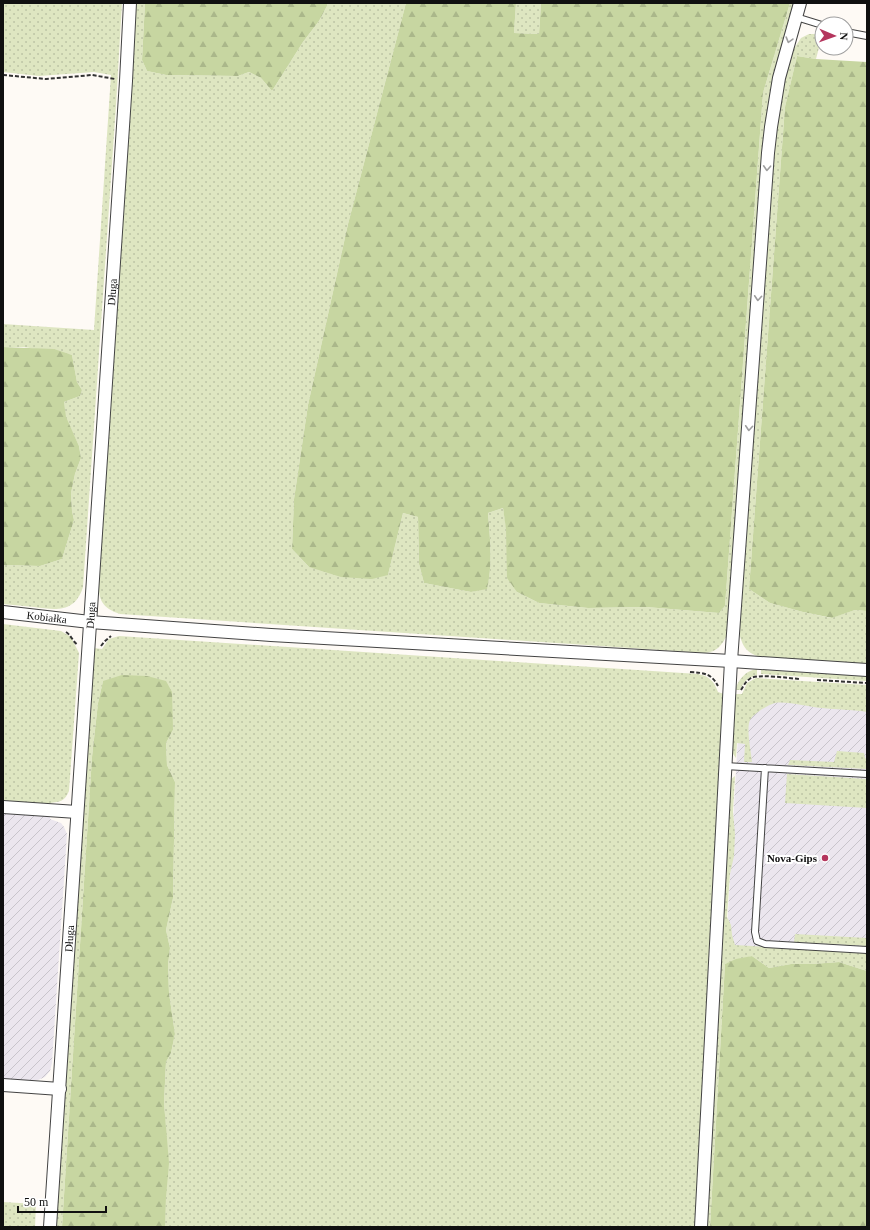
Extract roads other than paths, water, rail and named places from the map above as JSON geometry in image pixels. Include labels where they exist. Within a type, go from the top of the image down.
[{"type":"street","name":"Długa","points":[[50,1227],[130,3]]},
{"type":"street","points":[[701,1227],[731,661],[771,127],[779,78],[800,3]]},
{"type":"street","name":"Kobiałka","points":[[3,612],[90,622],[271,635],[867,670]]},
{"type":"street","points":[[3,807],[78,812]]},
{"type":"street","points":[[3,1085],[60,1089]]},
{"type":"lane","points":[[796,17],[814,23]]},
{"type":"lane","points":[[854,34],[867,36]]},
{"type":"lane","points":[[726,766],[867,774]]},
{"type":"lane","points":[[765,768],[755,932],[757,942],[765,944],[867,950]]},
{"type":"place","name":"Nova-Gips","points":[[825,858]]}]
